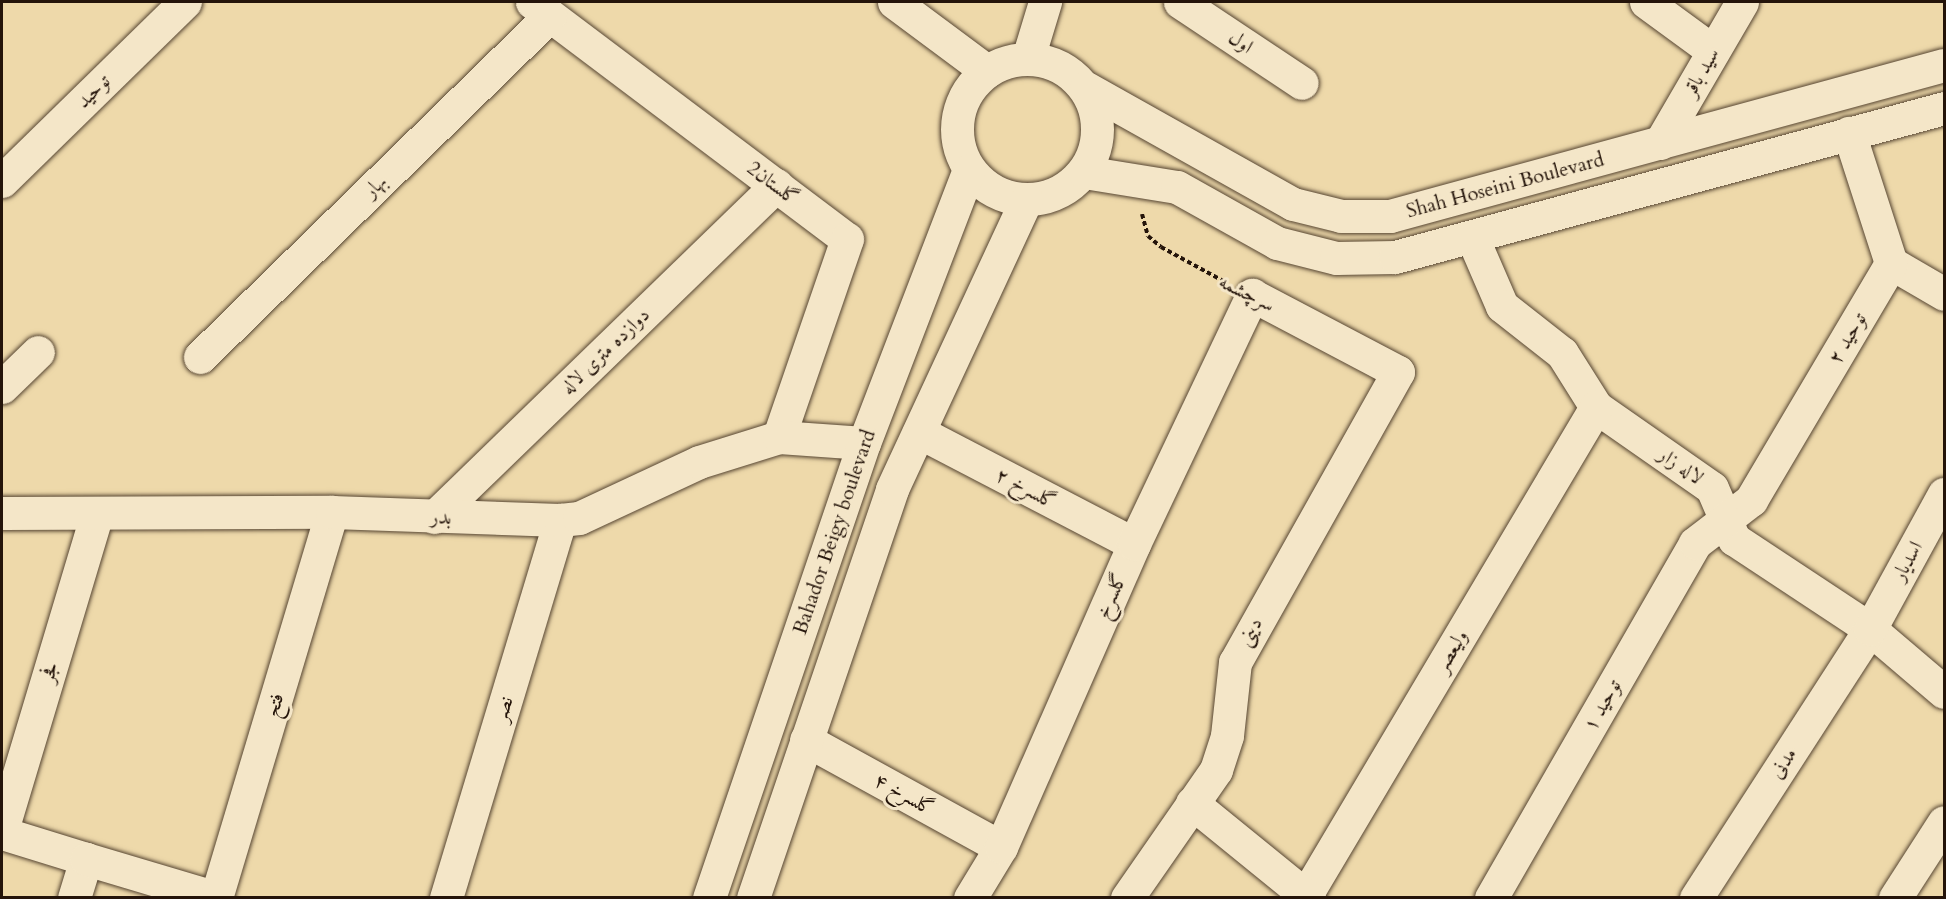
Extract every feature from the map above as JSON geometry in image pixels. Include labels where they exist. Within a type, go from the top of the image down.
[{"type":"street","name":"توحید","points":[[2,181],[184,2]]},
{"type":"street","points":[[894,2],[987,71]]},
{"type":"street","points":[[1028,58],[1045,2]]},
{"type":"street","name":"اول","points":[[1180,2],[1302,83]]},
{"type":"street","points":[[1646,2],[1713,51]]},
{"type":"street","name":"سید باقر","points":[[1660,143],[1742,2]]},
{"type":"street","name":"گلستان2","points":[[541,8],[847,239],[779,437]]},
{"type":"street","name":"بهار","points":[[200,357],[541,8]]},
{"type":"street","points":[[1028,58],[1051,62],[1086,88],[1098,130],[1084,172],[1058,192],[1026,200],[1004,197],[969,170],[956,128],[960,106],[987,71],[1028,58]]},
{"type":"street","name":"Shah Hoseini Boulevard","points":[[1086,88],[1293,204],[1341,216],[1390,216],[1944,65]]},
{"type":"street","points":[[1084,172],[1177,187],[1277,243],[1336,258],[1395,257],[1473,239],[1944,108]]},
{"type":"street","points":[[1849,133],[1891,263],[1944,294]]},
{"type":"street","name":"Bahador Beigy boulevard","points":[[709,897],[864,443],[969,170]]},
{"type":"street","name":"دوازده متری لاله","points":[[434,517],[776,185]]},
{"type":"street","name":"Bahador Beigy boulevard","points":[[753,897],[892,489],[1026,200]]},
{"type":"street","name":"لاله زار","points":[[1473,239],[1502,306],[1563,353],[1596,407],[1712,488],[1723,522],[1741,545],[1869,629],[1944,692]]},
{"type":"street","name":"توحید ۲","points":[[1723,522],[1751,500],[1891,263]]},
{"type":"street","name":"سرچشمه","points":[[1252,295],[1398,372]]},
{"type":"street","name":"گلسرخ","points":[[970,897],[1000,847],[1134,544],[1252,295]]},
{"type":"street","points":[[2,387],[38,352]]},
{"type":"street","name":"دینی","points":[[1127,897],[1220,759],[1235,662],[1249,632],[1398,372]]},
{"type":"street","name":"ولیعصر","points":[[1307,896],[1596,407]]},
{"type":"street","name":"گلسرخ ۲","points":[[919,432],[1134,544]]},
{"type":"street","name":"بدر","points":[[2,513],[332,512],[560,520],[579,518],[699,462],[779,437],[864,443]]},
{"type":"street","name":"اسدیار","points":[[1869,629],[1944,494]]},
{"type":"street","name":"فتح","points":[[216,897],[332,512]]},
{"type":"street","name":"فجر","points":[[2,832],[97,513]]},
{"type":"street","name":"نصر","points":[[446,897],[560,520]]},
{"type":"street","name":"توحید ۱","points":[[1491,897],[1695,543],[1723,522]]},
{"type":"street","name":"مدنی","points":[[1696,897],[1869,629]]},
{"type":"street","name":"گلسرخ ۴","points":[[806,740],[1000,847]]},
{"type":"street","points":[[1192,803],[1307,896]]},
{"type":"street","points":[[1895,897],[1944,822]]},
{"type":"street","points":[[2,832],[216,897]]},
{"type":"street","points":[[74,897],[86,859]]},
{"type":"path","name":"سرچشمه","points":[[1139,181],[1148,236],[1191,266],[1252,295]]}]
